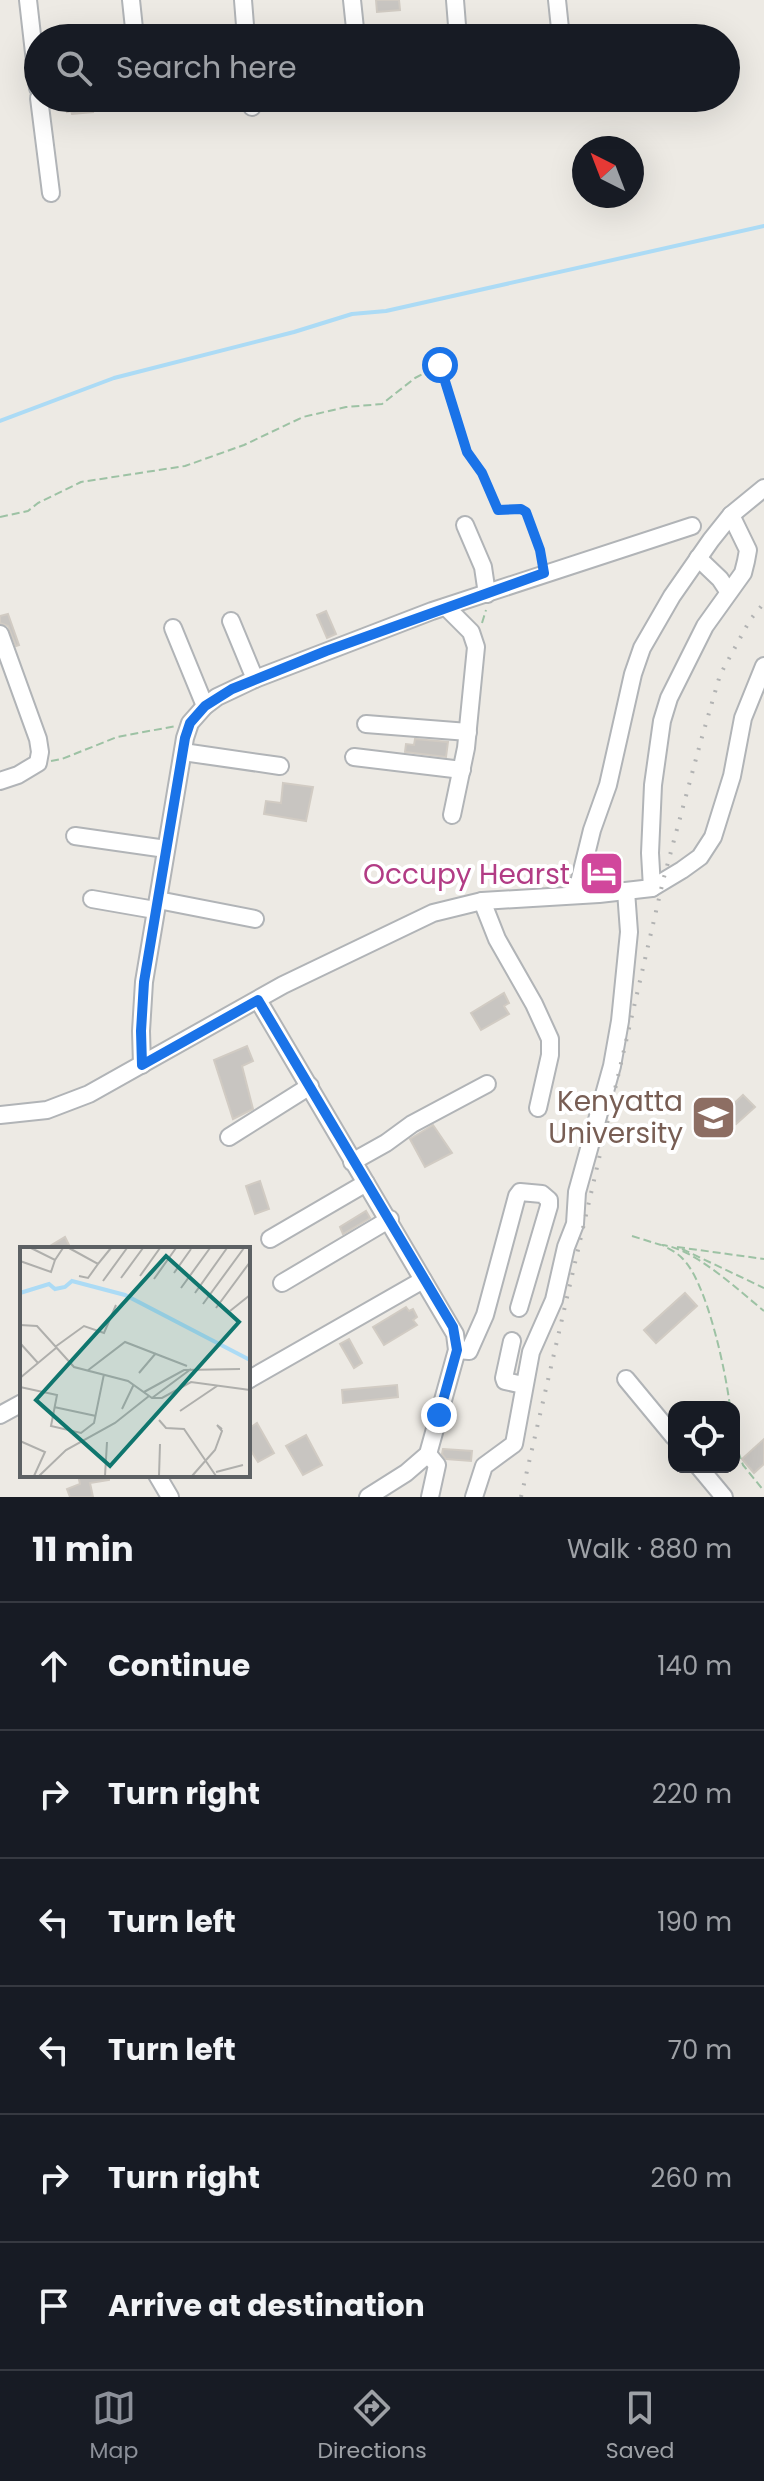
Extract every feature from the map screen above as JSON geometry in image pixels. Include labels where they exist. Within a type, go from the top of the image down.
[{"type":"street","points":[[28,0],[31,24]]},
{"type":"street","points":[[131,0],[134,24]]},
{"type":"street","points":[[243,0],[245,24]]},
{"type":"street","points":[[352,0],[355,24]]},
{"type":"street","points":[[455,0],[457,24]]},
{"type":"street","points":[[557,0],[560,24]]},
{"type":"street","points":[[41,112],[51,193]]},
{"type":"street","points":[[576,895],[592,830],[608,785],[638,660],[649,635],[698,558],[731,515],[764,488]]},
{"type":"street","points":[[652,888],[653,785],[662,721],[669,698],[710,616],[743,573],[748,550],[731,515]]},
{"type":"street","points":[[465,525],[483,567],[487,594]]},
{"type":"street","points":[[142,1065],[141,1005],[156,905],[190,723],[205,706],[255,679],[446,607],[692,526]]},
{"type":"street","points":[[698,558],[728,591]]},
{"type":"street","points":[[446,607],[476,639],[468,732],[452,815]]},
{"type":"street","points":[[231,621],[255,679]]},
{"type":"street","points":[[173,628],[205,706]]},
{"type":"street","points":[[0,634],[38,739],[38,763],[0,781]]},
{"type":"street","points":[[0,1115],[47,1110],[89,1094],[304,974],[433,913],[482,901],[652,888],[700,857],[713,837],[732,776],[743,718],[764,666]]},
{"type":"street","points":[[366,724],[468,732]]},
{"type":"street","points":[[183,752],[280,766]]},
{"type":"street","points":[[354,757],[462,770]]},
{"type":"street","points":[[75,836],[166,849]]},
{"type":"street","points":[[474,1497],[484,1466],[514,1444],[531,1352],[554,1300],[561,1264],[575,1224],[577,1192],[612,1066],[620,1021],[629,932],[626,891]]},
{"type":"street","points":[[92,899],[255,919]]},
{"type":"street","points":[[482,901],[497,939],[550,1039],[550,1055],[538,1108]]},
{"type":"street","points":[[258,1000],[453,1327],[457,1350],[428,1454],[406,1473],[368,1497]]},
{"type":"street","points":[[352,1162],[412,1124],[487,1084]]},
{"type":"street","points":[[229,1137],[310,1086]]},
{"type":"street","points":[[270,1239],[366,1183]]},
{"type":"street","points":[[457,1350],[469,1351],[481,1327],[517,1196],[520,1192],[542,1194],[549,1200],[549,1206],[519,1308]]},
{"type":"street","points":[[282,1283],[390,1219]]},
{"type":"street","points":[[250,1379],[423,1280]]},
{"type":"street","points":[[512,1341],[504,1378],[505,1381],[523,1385]]},
{"type":"street","points":[[626,1379],[668,1430]]},
{"type":"street","points":[[0,1415],[20,1404]]},
{"type":"street","points":[[428,1454],[437,1465],[430,1497]]},
{"type":"street","points":[[704,1473],[724,1497]]},
{"type":"street","points":[[158,1477],[170,1497]]},
{"type":"path","points":[[0,517],[28,511],[81,482],[185,466],[244,445],[303,417],[346,407],[382,404],[415,378],[440,365],[471,461],[482,473],[498,510],[521,509],[526,512],[540,550],[544,573]]},
{"type":"path","points":[[476,639],[485,615],[487,594]]},
{"type":"path","points":[[38,763],[62,759],[117,737],[190,723]]},
{"type":"path","points":[[632,1236],[662,1245],[764,1259]]},
{"type":"path","points":[[662,1245],[683,1259],[696,1277],[721,1354],[729,1401]]},
{"type":"path","points":[[675,1246],[764,1288]]},
{"type":"path","points":[[675,1246],[764,1311]]},
{"type":"path","points":[[740,1457],[764,1491]]},
{"type":"building","points":[[376,0],[399,0],[400,10],[377,12]]},
{"type":"building","points":[[326,611],[336,634],[327,638],[317,615]]},
{"type":"building","points":[[8,614],[19,645],[16,646],[8,626],[0,623],[0,616]]},
{"type":"building","points":[[415,739],[448,742],[446,757],[405,752],[406,744],[414,745]]},
{"type":"building","points":[[283,783],[313,787],[306,821],[264,814],[266,801],[281,803]]},
{"type":"building","points":[[504,993],[509,1003],[504,1006],[509,1014],[481,1030],[471,1013]]},
{"type":"building","points":[[247,1046],[253,1061],[242,1066],[253,1109],[233,1119],[214,1060]]},
{"type":"building","points":[[743,1095],[755,1107],[736,1124],[725,1112]]},
{"type":"building","points":[[433,1125],[452,1153],[425,1167],[410,1139]]},
{"type":"building","points":[[260,1181],[269,1209],[255,1214],[246,1186]]},
{"type":"building","points":[[366,1211],[370,1218],[343,1234],[340,1227]]},
{"type":"building","points":[[65,1237],[70,1247],[48,1247]]},
{"type":"building","points":[[685,1293],[697,1306],[656,1343],[644,1330]]},
{"type":"building","points":[[406,1307],[409,1311],[413,1309],[417,1317],[413,1320],[417,1325],[384,1345],[373,1327]]},
{"type":"building","points":[[349,1339],[362,1363],[354,1368],[340,1344]]},
{"type":"building","points":[[397,1385],[398,1397],[343,1403],[342,1390]]},
{"type":"building","points":[[257,1423],[274,1453],[258,1462],[250,1449],[250,1428]]},
{"type":"building","points":[[306,1435],[322,1465],[303,1475],[286,1446]]},
{"type":"building","points":[[764,1439],[764,1464],[754,1473],[742,1459]]},
{"type":"building","points":[[443,1449],[472,1451],[471,1461],[446,1459]]},
{"type":"building","points":[[78,1477],[109,1477],[109,1480],[90,1483],[93,1497],[70,1497],[67,1489],[80,1484]]},
{"type":"waterway","points":[[0,421],[114,378],[352,314],[386,311],[764,226]]},
{"type":"railway","points":[[521,1497],[663,881],[700,744],[720,675],[750,620],[764,603]]},
{"type":"place","name":"Occupy Hearst","points":[[601,874]]},
{"type":"place","name":"Kenyatta University","points":[[714,1117]]},
{"type":"route","points":[[439,1415],[457,1350],[453,1327],[258,1000],[142,1065],[141,1005],[185,738],[190,723],[205,706],[232,689],[326,651],[544,573],[540,550],[526,512],[521,509],[498,510],[482,473],[471,461],[440,365]]}]
